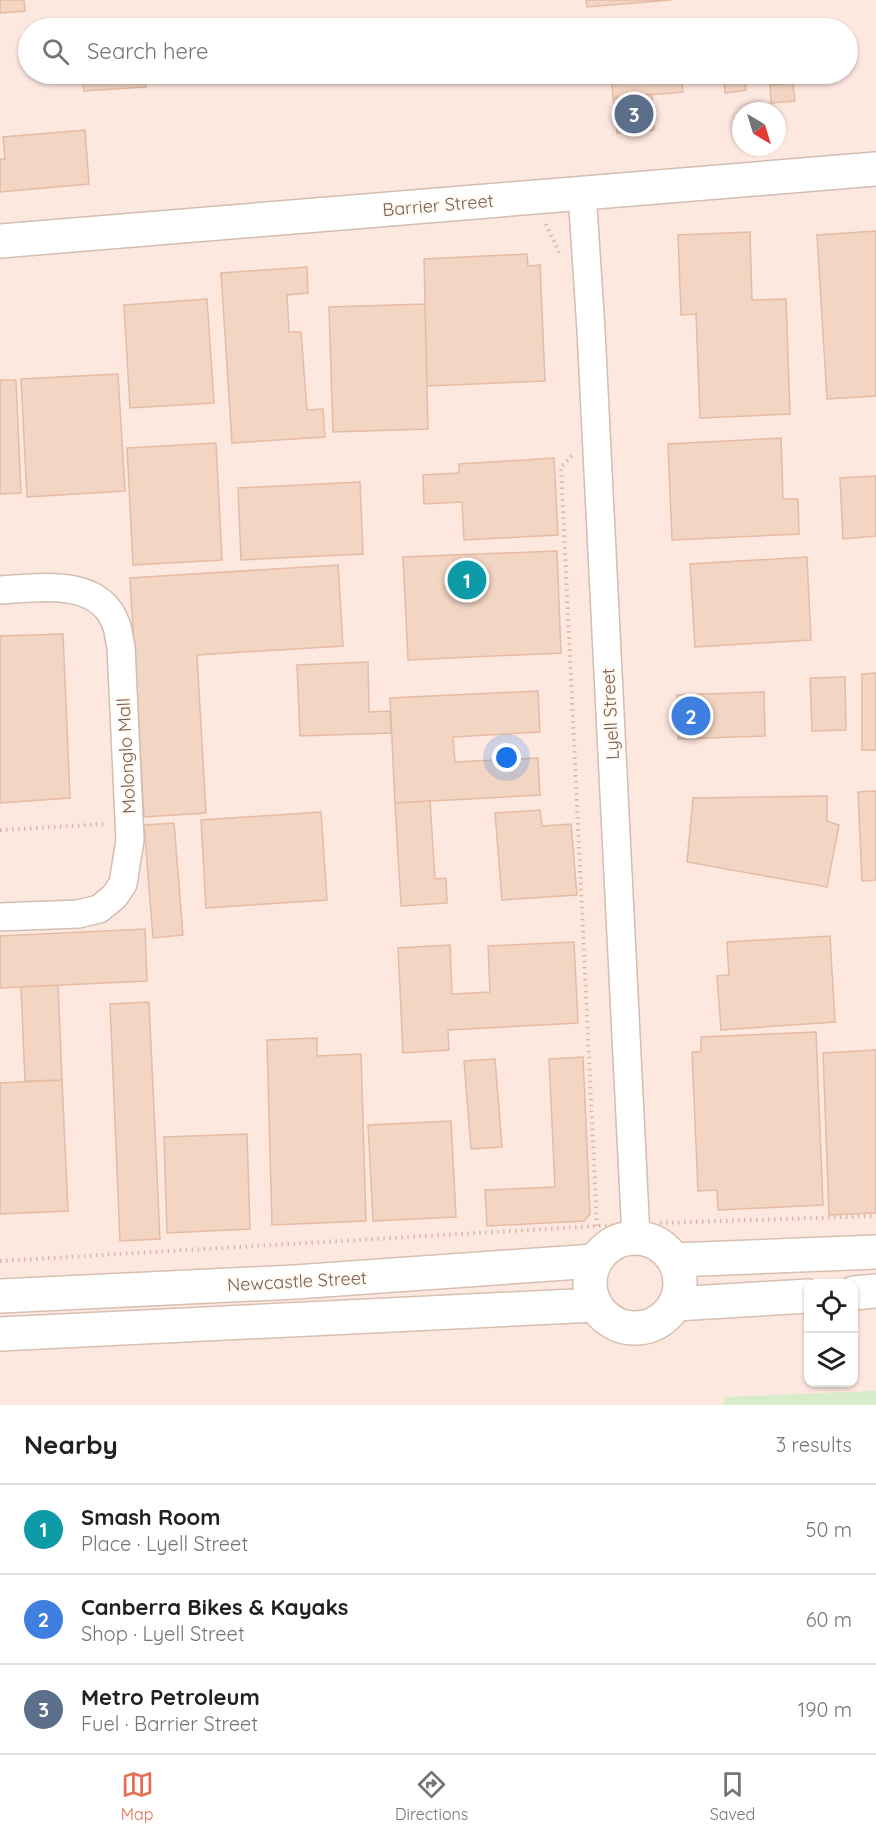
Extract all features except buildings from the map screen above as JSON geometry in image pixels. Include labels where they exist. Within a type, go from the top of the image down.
[{"type":"main road","name":"Barrier Street","points":[[0,241],[876,169]]},
{"type":"main road","points":[[636,1231],[646,1239],[662,1246],[674,1260],[680,1282],[675,1304],[668,1314],[658,1322],[635,1329],[623,1327],[602,1315],[595,1305],[589,1283],[594,1262],[602,1251],[612,1243],[636,1231]]},
{"type":"main road","points":[[674,1260],[876,1252]]},
{"type":"main road","name":"Newcastle Street","points":[[0,1296],[295,1282],[594,1262]]},
{"type":"main road","points":[[858,1293],[876,1291]]},
{"type":"main road","points":[[675,1304],[804,1296]]},
{"type":"main road","points":[[0,1334],[595,1305]]},
{"type":"street","name":"Lyell Street","points":[[582,192],[592,342],[636,1231]]},
{"type":"street","name":"Molonglo Mall","points":[[0,590],[61,587],[85,593],[100,600],[116,623],[121,647],[129,823],[129,848],[123,884],[114,897],[99,909],[78,914],[0,917]]},
{"type":"path","points":[[545,220],[563,261]]},
{"type":"path","points":[[578,450],[561,467],[597,1226]]},
{"type":"path","points":[[0,830],[129,823]]},
{"type":"path","points":[[0,1261],[597,1226],[636,1231],[876,1216]]},
{"type":"shaded area","points":[[0,0],[876,0],[876,1405],[0,1405]]},
{"type":"green space","points":[[876,1391],[876,1405],[725,1405],[723,1397]]},
{"type":"place","name":"Metro Petroleum","points":[[634,114]]},
{"type":"place","name":"Smash Room","points":[[467,580]]},
{"type":"place","name":"Canberra Bikes & Kayaks","points":[[691,716]]}]
